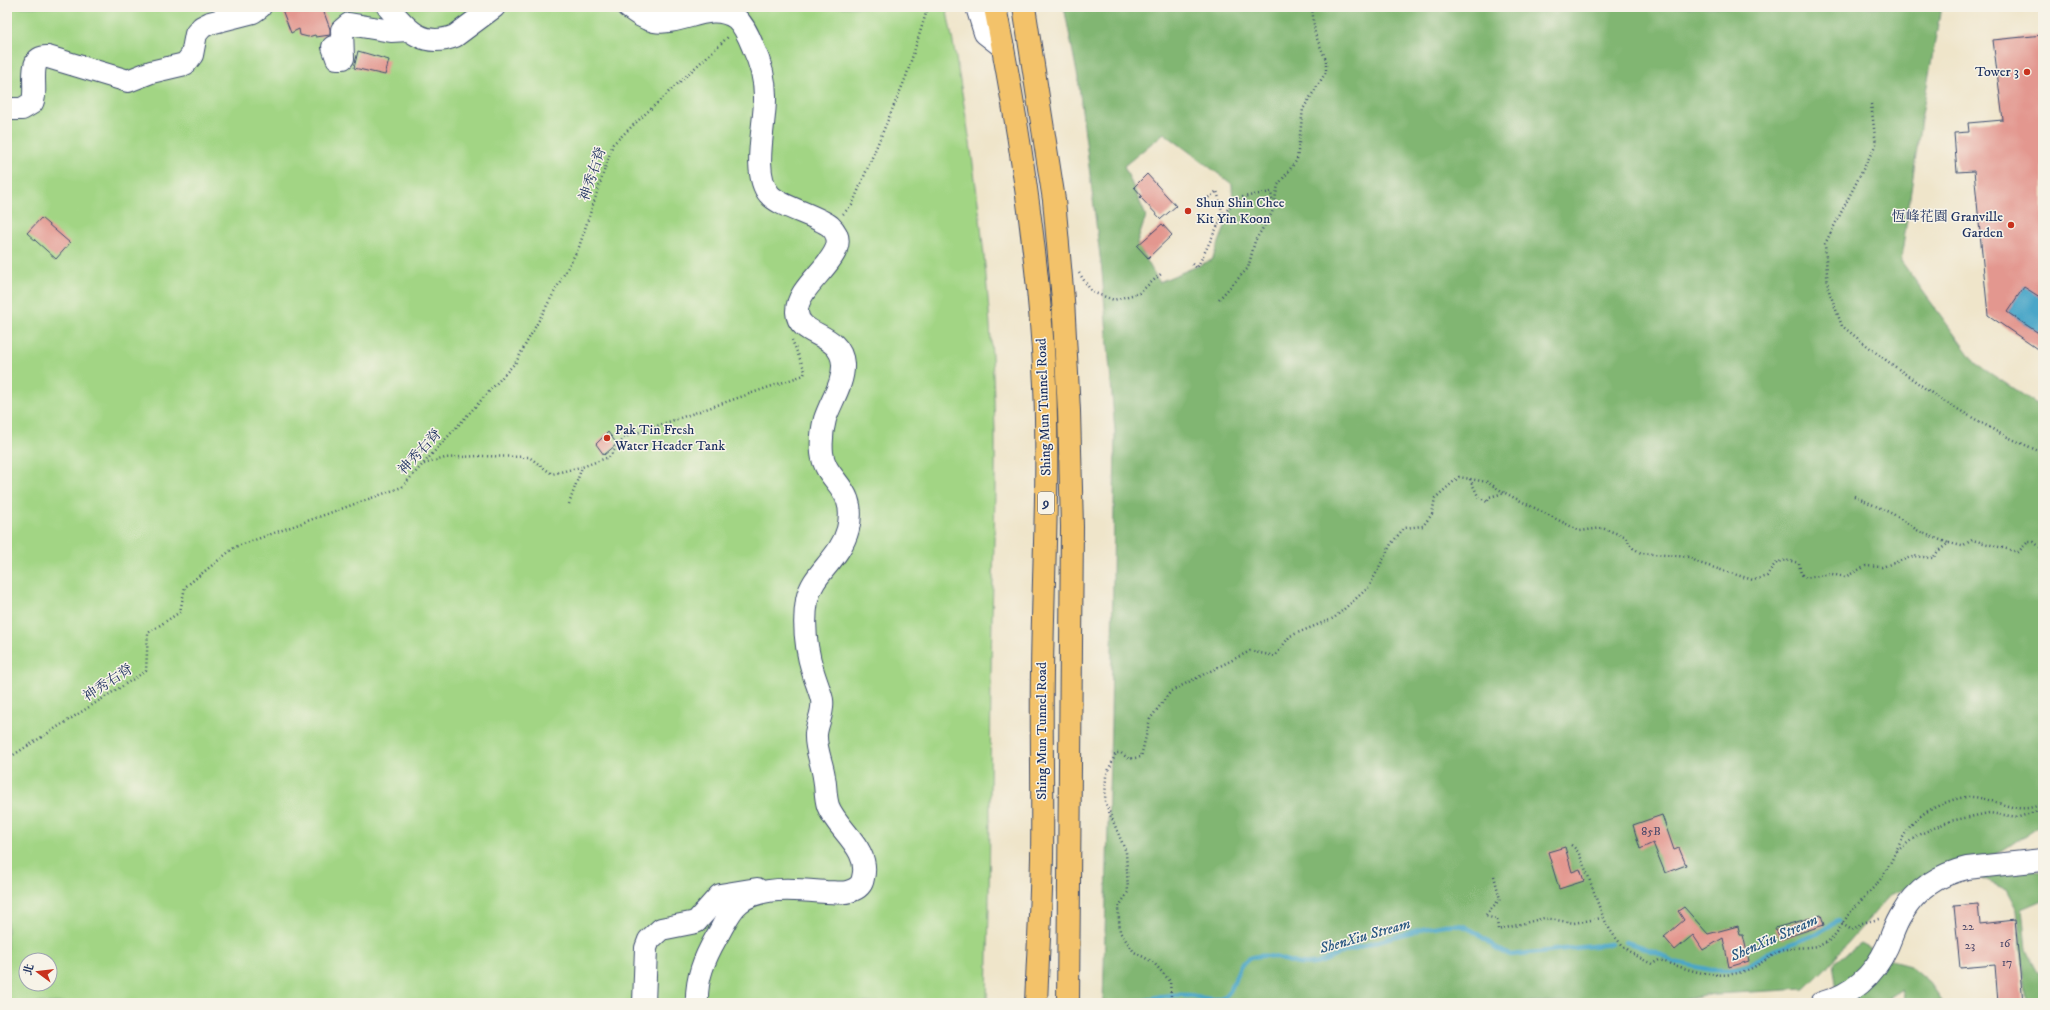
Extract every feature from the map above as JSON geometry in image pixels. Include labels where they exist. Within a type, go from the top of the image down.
[{"type":"highway","name":"Shing Mun Tunnel Road","points":[[995,7],[1030,210],[1039,306],[1046,427],[1042,859],[1036,1003]]},
{"type":"highway","name":"Shing Mun Tunnel Road","points":[[1024,7],[1051,178],[1059,251],[1070,411],[1072,526],[1068,1003]]},
{"type":"street","points":[[7,109],[22,109],[32,103],[35,94],[34,65],[40,57],[48,57],[128,80],[151,72],[185,64],[192,55],[196,34],[202,27],[210,23],[253,12],[260,7]]},
{"type":"street","points":[[388,7],[408,30],[423,38],[448,39],[461,32],[494,7]]},
{"type":"street","points":[[628,7],[639,15],[655,21],[674,20],[702,11],[714,10],[729,14],[741,25],[757,56],[764,82],[765,106],[760,162],[765,188],[773,199],[830,226],[838,237],[837,249],[831,259],[804,290],[797,314],[798,320],[804,326],[836,345],[842,358],[842,376],[824,424],[822,452],[826,465],[846,495],[850,518],[840,550],[814,581],[809,590],[806,605],[806,631],[810,660],[822,703],[817,727],[816,742],[824,776],[827,801],[836,820],[860,852],[864,864],[864,874],[860,886],[847,892],[798,890],[774,891],[757,889],[722,894],[715,898],[696,922],[664,928],[654,934],[646,948],[644,1003]]},
{"type":"street","points":[[977,7],[985,33],[1003,47]]},
{"type":"street","points":[[1028,28],[1030,7]]},
{"type":"street","points":[[333,47],[337,58],[343,58],[342,30],[349,24],[390,31],[408,30]]},
{"type":"street","points":[[1822,1003],[1833,1000],[1852,990],[1872,971],[1887,948],[1902,912],[1928,884],[1956,871],[2043,860]]},
{"type":"street","points":[[697,1003],[698,981],[703,965],[733,909],[747,898],[774,891]]},
{"type":"path","points":[[830,226],[852,205],[906,77],[928,7]]},
{"type":"path","points":[[1219,299],[1248,268],[1255,241],[1270,218],[1278,185],[1297,160],[1302,114],[1326,72],[1326,60],[1315,34],[1312,7]]},
{"type":"path","name":"神秀右脊","points":[[7,759],[146,671],[148,633],[180,612],[185,587],[236,547],[402,487],[516,362],[579,246],[613,144],[741,25]]},
{"type":"path","points":[[1871,104],[1876,144],[1825,244],[1828,288],[1842,326],[1940,399],[2001,434],[2043,453]]},
{"type":"path","points":[[1199,205],[1217,192],[1223,214]]},
{"type":"path","points":[[1192,264],[1197,268],[1223,214],[1237,200],[1271,192],[1273,208]]},
{"type":"path","points":[[1059,251],[1077,269],[1092,292],[1114,300],[1139,293],[1161,274]]},
{"type":"path","points":[[422,465],[445,458],[478,456],[529,457],[552,474],[582,467],[609,457],[626,438],[804,375],[805,371],[791,338]]},
{"type":"path","points":[[569,504],[582,467]]},
{"type":"path","points":[[1171,996],[1170,981],[1153,962],[1134,952],[1120,932],[1118,908],[1128,892],[1126,852],[1105,802],[1106,776],[1116,753],[1121,752],[1129,759],[1141,757],[1150,719],[1171,691],[1250,651],[1275,656],[1290,636],[1334,618],[1369,587],[1391,544],[1404,528],[1423,526],[1432,514],[1435,498],[1459,477],[1487,482],[1505,493],[1580,531],[1602,528],[1624,536],[1633,548],[1641,553],[1689,557],[1698,563],[1753,580],[1767,576],[1773,565],[1786,559],[1799,563],[1801,574],[1806,578],[1832,574],[1845,576],[1866,566],[1882,566],[1914,556],[1932,558],[1938,551],[1949,543]]},
{"type":"path","points":[[1470,479],[1478,496],[1487,502],[1489,497],[1505,493]]},
{"type":"path","points":[[1854,496],[1893,514],[1920,532],[1949,543],[1962,546],[1972,540],[2018,552],[2028,542],[2034,542],[2043,550]]},
{"type":"path","points":[[1571,846],[1577,849],[1593,887],[1602,918],[1617,939],[1642,960],[1652,964],[1659,960],[1688,971],[1721,974],[1747,970],[1784,950],[1826,943],[1834,936],[1842,924],[1883,876],[1895,853],[1911,824],[1926,812],[1950,802],[1972,797],[1983,798],[2015,809],[2026,809],[2042,804],[2043,809],[2020,817],[1989,813],[1950,821],[1918,834],[1895,853]]},
{"type":"path","points":[[1494,876],[1500,899],[1485,916],[1497,919],[1498,930],[1544,918],[1574,923],[1602,918]]},
{"type":"path","points":[[1842,924],[1852,930],[1862,923],[1881,919]]},
{"type":"green space","points":[[7,7],[946,7],[965,111],[980,218],[986,271],[993,378],[995,491],[987,1003],[7,1003]]},
{"type":"green space","points":[[1064,7],[1941,7],[1921,120],[1901,261],[1976,364],[2043,408],[2043,823],[2003,850],[1969,863],[2043,871],[2043,900],[2022,909],[2026,949],[2043,981],[2043,1003],[2027,1003],[2017,910],[2006,889],[1958,868],[1891,894],[1823,971],[1805,989],[1715,994],[1666,1003],[1103,1003],[1111,724],[1115,432],[1102,272],[1078,78]],"holes":[[[1164,133],[1232,184],[1233,207],[1212,260],[1159,282],[1137,243],[1146,216],[1124,166]]]},
{"type":"green space","points":[[1861,944],[1895,962],[1910,966],[1930,983],[1944,1003],[1906,1003],[1902,989],[1880,1003],[1839,1003],[1833,963]]},
{"type":"water","points":[[2017,284],[2035,290],[2034,293],[2043,299],[2043,336],[2007,312],[2019,294]]},
{"type":"building","points":[[281,7],[322,7],[330,29],[330,35],[316,37],[315,35],[308,37],[300,35],[299,29],[291,33]]},
{"type":"building","name":"恆峰花園 Granville Garden","points":[[2043,35],[2043,299],[2024,287],[2007,312],[2043,336],[2043,353],[1988,315],[1974,171],[1957,172],[1954,133],[1969,132],[1968,123],[2003,120],[1993,40]]},
{"type":"building","points":[[358,51],[389,60],[385,75],[354,68]]},
{"type":"building","points":[[1147,174],[1176,206],[1161,219],[1140,197],[1142,196],[1134,187]]},
{"type":"building","points":[[41,218],[70,243],[56,259],[27,233]]},
{"type":"building","points":[[1162,224],[1172,235],[1148,258],[1137,246]]},
{"type":"building","name":"Pak Tin Fresh Water Header Tank","points":[[608,432],[617,444],[604,455],[596,444]]},
{"type":"building","points":[[1662,815],[1674,850],[1679,848],[1686,865],[1665,873],[1653,843],[1640,849],[1633,825]]},
{"type":"building","points":[[1565,847],[1572,872],[1580,869],[1584,881],[1559,889],[1548,852]]},
{"type":"building","points":[[1978,904],[1980,924],[2015,920],[2023,1003],[1998,1003],[1995,965],[1960,968],[1954,906]]},
{"type":"building","points":[[1684,907],[1708,934],[1738,926],[1740,935],[1743,935],[1749,961],[1729,967],[1723,938],[1703,950],[1693,935],[1675,950],[1664,937],[1684,920],[1678,911]]},
{"type":"building","points":[[1821,915],[1824,925],[1781,939],[1775,928]]},
{"type":"waterway","name":"ShenXiu Stream","points":[[1626,942],[1656,952],[1674,962],[1711,970],[1731,970],[1749,965],[1767,953],[1814,935],[1838,921]]},
{"type":"waterway","name":"ShenXiu Stream","points":[[1141,1003],[1157,997],[1176,995],[1188,995],[1209,999],[1221,998],[1230,991],[1243,963],[1256,956],[1272,957],[1296,963],[1317,963],[1344,952],[1385,939],[1420,930],[1449,925],[1466,927],[1497,949],[1511,955],[1611,944]]},
{"type":"place","name":"Tower 3","points":[[2027,72]]},
{"type":"place","name":"Shun Shin Chee Kit Yin Koon","points":[[1188,211]]},
{"type":"place","name":"恆峰花園 Granville Garden","points":[[2011,225]]},
{"type":"place","name":"Pak Tin Fresh Water Header Tank","points":[[607,438]]}]
